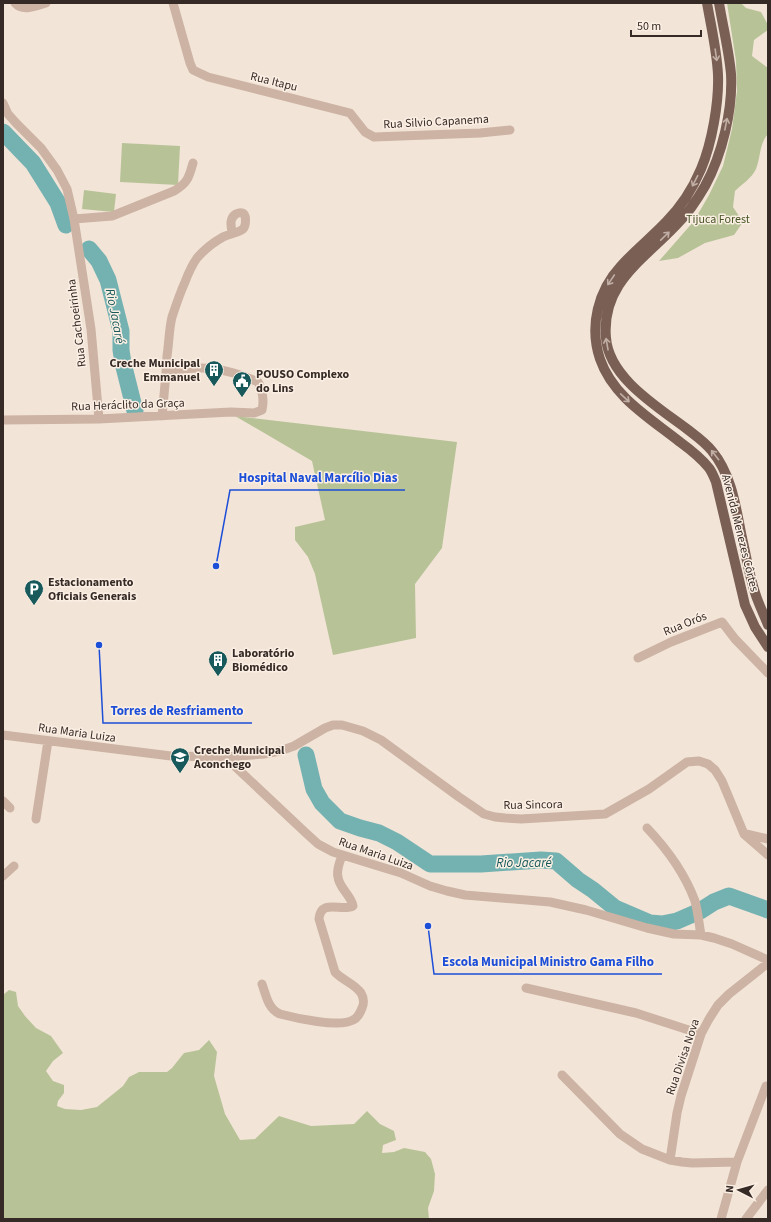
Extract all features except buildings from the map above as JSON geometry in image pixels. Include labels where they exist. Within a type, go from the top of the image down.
[{"type":"main road","name":"Avenida Menezes Côrtes","points":[[706,3],[718,73],[718,92],[714,122],[701,169],[689,192],[667,221],[620,266],[609,282],[601,298],[596,314],[596,344],[600,360],[616,389],[628,401],[697,455],[710,469],[716,482],[745,605],[755,627],[768,646]]},
{"type":"main road","name":"Avenida Menezes Côrtes","points":[[719,3],[731,75],[726,126],[716,162],[706,185],[680,222],[626,273],[612,298],[606,313],[606,339],[608,351],[613,363],[624,378],[635,389],[700,439],[710,448],[719,460],[725,471],[732,491],[757,600],[768,625]]},
{"type":"street","points":[[14,3],[22,8],[31,8],[46,3]]},
{"type":"street","name":"Rua Itapu","points":[[173,3],[193,70],[208,77],[350,114]]},
{"type":"street","name":"Rua Cachoeirinha","points":[[3,103],[8,114],[42,148],[57,170],[67,189],[74,219],[91,329],[98,419]]},
{"type":"street","name":"Rua Silvio Capanema","points":[[350,114],[365,132],[374,137],[480,133],[510,130]]},
{"type":"street","points":[[74,219],[112,216],[174,191],[188,180],[193,163]]},
{"type":"street","points":[[162,416],[169,332],[180,294],[196,259],[211,245],[232,233]]},
{"type":"street","name":"Rua Heráclito da Graça","points":[[3,420],[98,419],[231,412],[254,413],[260,411],[262,407],[262,391],[258,382],[232,373],[199,368],[166,371]]},
{"type":"street","name":"Rua Orós","points":[[638,658],[671,642],[722,622],[735,639],[768,673]]},
{"type":"street","name":"Rua Sincora","points":[[225,757],[264,754],[280,751],[294,746],[325,728],[333,725],[342,725],[363,731],[381,740],[468,804],[484,814],[495,817],[521,818],[605,814],[649,789],[687,762],[699,761],[708,764],[715,770],[722,781],[744,834],[768,855]]},
{"type":"street","name":"Rua Maria Luiza","points":[[3,735],[171,756],[225,757],[318,844],[333,852],[401,873],[430,886],[465,895],[550,902],[586,910],[654,930],[674,934],[701,935],[732,944],[768,961]]},
{"type":"street","points":[[36,820],[48,741]]},
{"type":"street","points":[[647,828],[680,870],[689,887],[695,902],[701,935]]},
{"type":"street","points":[[744,834],[768,839]]},
{"type":"street","points":[[262,984],[271,1008],[280,1014],[339,1024],[354,1020],[360,1014],[363,1006],[361,993],[355,987],[338,976],[335,972],[319,919],[323,910],[330,907],[353,906],[338,878],[342,855]]},
{"type":"street","points":[[3,876],[14,866]]},
{"type":"street","name":"Rua Divisa Nova","points":[[670,1160],[677,1113],[701,1034],[718,1005],[768,961]]},
{"type":"street","points":[[526,988],[636,1013],[701,1034]]},
{"type":"street","points":[[562,1075],[620,1134],[642,1149],[670,1160],[692,1163],[737,1162]]},
{"type":"street","points":[[721,1219],[737,1162],[766,1086]]},
{"type":"street","points":[[746,1219],[768,1190]]},
{"type":"green space","name":"Tijuca Forest","points":[[727,3],[741,3],[746,8],[761,12],[768,25],[768,30],[754,40],[752,56],[768,68],[768,134],[763,142],[756,169],[735,191],[733,207],[743,222],[734,235],[705,243],[678,258],[659,261],[694,221],[723,166],[732,129],[737,91],[736,61]]},
{"type":"green space","points":[[122,143],[180,146],[178,185],[120,182]]},
{"type":"green space","points":[[84,190],[116,194],[114,212],[82,209]]},
{"type":"green space","points":[[235,416],[457,442],[442,548],[415,584],[416,638],[333,655],[315,574],[308,557],[295,540],[295,527],[325,520],[312,461]]},
{"type":"green space","points":[[9,990],[16,992],[18,1006],[25,1016],[36,1028],[51,1036],[63,1053],[53,1061],[46,1071],[53,1081],[64,1085],[64,1093],[58,1101],[57,1106],[65,1109],[81,1110],[97,1107],[123,1086],[129,1077],[139,1072],[167,1072],[184,1053],[199,1050],[209,1040],[217,1052],[214,1076],[225,1114],[240,1140],[255,1139],[279,1116],[311,1126],[354,1124],[367,1111],[380,1124],[394,1131],[396,1140],[383,1145],[382,1153],[394,1152],[404,1148],[425,1152],[431,1159],[435,1174],[434,1191],[428,1208],[429,1219],[3,1219],[3,995]]},
{"type":"waterway","name":"Rio Jacaré","points":[[3,132],[33,163],[58,203],[66,225]]},
{"type":"waterway","name":"Rio Jacaré","points":[[89,249],[99,261],[108,280],[121,331],[123,363],[135,411]]},
{"type":"waterway","name":"Rio Jacaré","points":[[306,755],[314,789],[322,803],[340,821],[379,833],[397,842],[430,864],[481,864],[541,860],[556,861],[615,908],[650,923],[662,924],[677,921],[729,896],[768,910]]},
{"type":"place","name":"Creche Municipal Emmanuel","points":[[214,387]]},
{"type":"place","name":"POUSO Complexo do Lins","points":[[242,398]]},
{"type":"place","name":"Hospital Naval Marcílio Dias","points":[[216,566]]},
{"type":"place","name":"Estacionamento Oficiais Generais","points":[[34,606]]},
{"type":"place","name":"Torres de Resfriamento","points":[[99,645]]},
{"type":"place","name":"Laboratório Biomédico","points":[[218,677]]},
{"type":"place","name":"Creche Municipal Aconchego","points":[[180,774]]},
{"type":"place","name":"Escola Municipal Ministro Gama Filho","points":[[428,926]]}]
